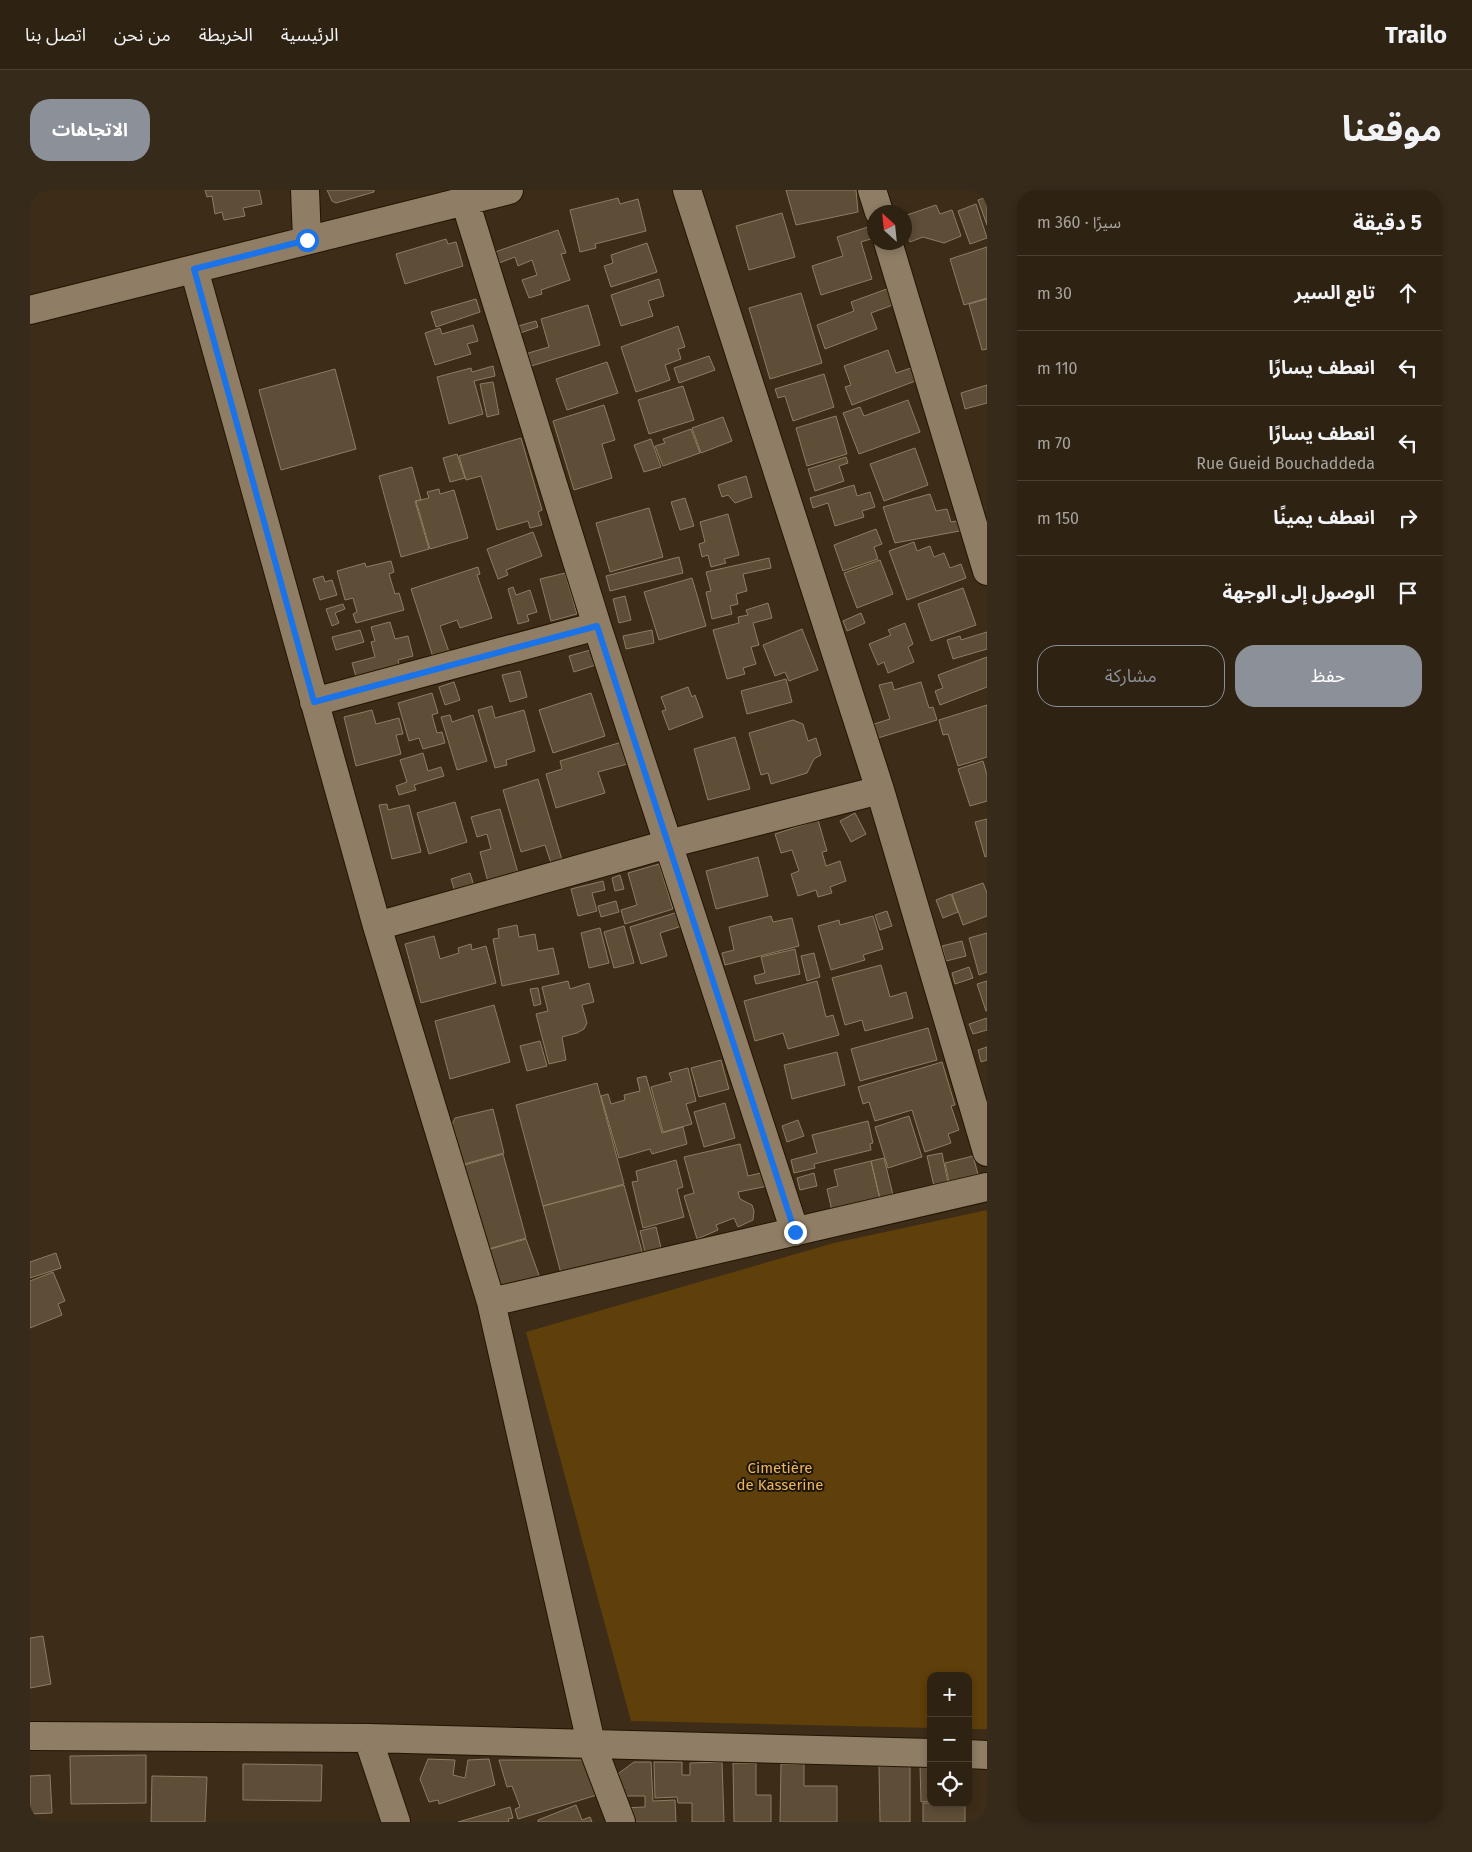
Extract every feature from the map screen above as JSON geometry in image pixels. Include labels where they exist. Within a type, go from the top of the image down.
[{"type":"street","points":[[306,190],[307,240]]},
{"type":"street","points":[[30,310],[509,190]]},
{"type":"street","points":[[688,190],[880,790],[987,1152]]},
{"type":"street","points":[[872,190],[877,205]]},
{"type":"street","points":[[465,201],[597,626],[795,1232]]},
{"type":"street","points":[[890,250],[987,570]]},
{"type":"street","points":[[194,269],[377,926],[491,1302],[591,1743],[620,1822]]},
{"type":"street","points":[[314,702],[597,626]]},
{"type":"street","points":[[377,926],[668,844],[880,790]]},
{"type":"street","points":[[491,1302],[987,1187]]},
{"type":"street","points":[[30,1736],[368,1738],[927,1753]]},
{"type":"street","points":[[368,1738],[396,1822]]},
{"type":"street","points":[[972,1754],[987,1755]]},
{"type":"green space","name":"Cimetière de Kasserine","points":[[987,1210],[987,1729],[972,1729],[972,1672],[927,1672],[927,1728],[631,1721],[526,1332],[834,1243]]},
{"type":"building","points":[[205,190],[259,190],[262,204],[243,208],[245,216],[224,220],[222,212],[215,214],[212,196],[207,197]]},
{"type":"building","points":[[327,190],[374,190],[374,192],[336,203],[332,201]]},
{"type":"building","points":[[786,190],[856,190],[858,212],[796,225]]},
{"type":"building","points":[[987,197],[987,225],[978,200]]},
{"type":"building","points":[[618,198],[620,204],[638,199],[646,231],[595,244],[596,248],[580,252],[570,210]]},
{"type":"building","points":[[976,204],[987,238],[970,244],[958,211]]},
{"type":"building","points":[[936,205],[940,214],[952,210],[961,236],[944,243],[923,237],[912,241],[912,213]]},
{"type":"building","points":[[782,213],[795,257],[749,270],[736,226]]},
{"type":"building","points":[[867,227],[867,240],[861,242],[872,279],[821,295],[812,266],[843,256],[837,237]]},
{"type":"building","points":[[558,230],[566,253],[561,254],[570,280],[541,290],[542,294],[529,298],[522,280],[537,275],[532,260],[518,266],[515,257],[499,263],[495,252]]},
{"type":"building","points":[[446,239],[448,244],[456,242],[463,266],[405,284],[396,254]]},
{"type":"building","points":[[647,243],[657,272],[611,287],[604,266],[613,263],[611,255]]},
{"type":"building","points":[[987,247],[987,298],[964,305],[950,259]]},
{"type":"building","points":[[659,279],[664,296],[648,301],[653,316],[621,326],[611,295]]},
{"type":"building","points":[[895,286],[901,302],[871,313],[877,329],[825,349],[817,325],[854,311],[851,302]]},
{"type":"building","points":[[801,293],[822,363],[770,379],[749,308]]},
{"type":"building","points":[[476,299],[480,312],[436,327],[431,312]]},
{"type":"building","points":[[987,299],[987,349],[982,350],[969,304]]},
{"type":"building","points":[[588,305],[600,345],[528,367],[525,354],[549,347],[541,319]]},
{"type":"building","points":[[536,321],[538,327],[520,333],[518,326]]},
{"type":"building","points":[[473,325],[478,341],[467,344],[471,354],[435,365],[425,333],[440,328],[442,334]]},
{"type":"building","points":[[678,326],[685,347],[678,349],[681,359],[665,365],[670,380],[636,392],[621,347]]},
{"type":"building","points":[[888,350],[896,373],[914,367],[918,380],[852,405],[845,387],[851,385],[844,366]]},
{"type":"building","points":[[709,356],[715,370],[679,383],[674,368]]},
{"type":"building","points":[[607,362],[618,393],[567,410],[556,379]]},
{"type":"building","points":[[493,366],[495,376],[474,381],[483,414],[449,424],[437,377],[471,368],[472,372]]},
{"type":"building","points":[[335,369],[356,449],[281,470],[259,390]]},
{"type":"building","points":[[824,374],[834,407],[793,421],[785,396],[778,398],[775,389]]},
{"type":"building","points":[[493,382],[499,414],[487,417],[480,384]]},
{"type":"building","points":[[987,385],[987,403],[965,409],[961,393]]},
{"type":"building","points":[[683,386],[694,420],[649,434],[638,400]]},
{"type":"building","points":[[908,400],[920,432],[859,454],[843,413],[860,407],[864,416]]},
{"type":"building","points":[[604,405],[615,440],[602,444],[612,478],[574,490],[553,421]]},
{"type":"building","points":[[836,416],[847,454],[807,466],[796,428]]},
{"type":"building","points":[[723,417],[732,441],[701,453],[692,428]]},
{"type":"building","points":[[691,429],[700,453],[663,466],[655,446],[665,443],[663,439]]},
{"type":"building","points":[[521,438],[542,510],[538,512],[542,525],[530,528],[528,521],[497,530],[481,476],[466,480],[459,456]]},
{"type":"building","points":[[651,439],[661,467],[644,472],[634,445]]},
{"type":"building","points":[[915,448],[928,485],[884,501],[870,464]]},
{"type":"building","points":[[457,454],[465,478],[450,482],[443,458]]},
{"type":"building","points":[[846,457],[848,463],[839,466],[844,481],[815,491],[808,469]]},
{"type":"building","points":[[412,467],[421,500],[415,501],[429,549],[401,557],[379,476]]},
{"type":"building","points":[[746,476],[752,497],[735,503],[728,495],[722,497],[718,485]]},
{"type":"building","points":[[854,485],[857,496],[870,492],[875,507],[862,511],[864,517],[835,526],[828,503],[813,508],[810,498]]},
{"type":"building","points":[[439,489],[440,494],[454,490],[468,538],[430,549],[416,501],[429,498],[427,492]]},
{"type":"building","points":[[930,494],[936,511],[947,509],[951,522],[962,520],[965,530],[895,543],[883,507]]},
{"type":"building","points":[[685,498],[694,526],[680,530],[671,502]]},
{"type":"building","points":[[649,508],[663,557],[610,572],[596,523]]},
{"type":"building","points":[[728,514],[739,555],[724,559],[726,563],[711,567],[708,555],[702,557],[699,544],[705,542],[700,522]]},
{"type":"building","points":[[876,529],[882,544],[874,547],[878,559],[843,571],[834,545]]},
{"type":"building","points":[[533,532],[542,556],[506,570],[508,575],[498,579],[487,549]]},
{"type":"building","points":[[914,542],[917,551],[930,546],[934,557],[944,553],[950,568],[961,564],[966,578],[907,600],[889,551]]},
{"type":"building","points":[[679,557],[683,573],[610,591],[606,576]]},
{"type":"building","points":[[769,558],[771,568],[743,574],[747,591],[736,594],[738,604],[730,606],[732,614],[712,619],[706,592],[711,591],[706,572]]},
{"type":"building","points":[[880,560],[893,594],[857,608],[844,573]]},
{"type":"building","points":[[391,561],[394,572],[389,574],[395,594],[399,593],[404,610],[356,623],[353,614],[357,612],[353,598],[345,600],[337,571],[365,563],[366,567]]},
{"type":"building","points":[[478,567],[480,574],[477,575],[492,618],[460,628],[457,620],[440,626],[449,652],[433,657],[411,589]]},
{"type":"building","points":[[565,573],[577,614],[551,621],[540,579]]},
{"type":"building","points":[[323,576],[325,582],[332,580],[337,595],[320,600],[313,579]]},
{"type":"building","points":[[692,578],[706,626],[659,640],[644,592]]},
{"type":"building","points":[[513,587],[516,595],[530,590],[537,612],[527,615],[529,621],[518,624],[508,589]]},
{"type":"building","points":[[963,588],[976,625],[931,641],[918,604]]},
{"type":"building","points":[[625,596],[631,620],[619,623],[613,599]]},
{"type":"building","points":[[768,603],[772,618],[753,623],[759,645],[751,647],[756,664],[743,668],[745,674],[727,679],[713,630],[739,623],[738,617],[748,615],[746,610]]},
{"type":"building","points":[[343,604],[345,609],[335,613],[339,623],[332,626],[326,609]]},
{"type":"building","points":[[861,613],[865,623],[847,631],[843,621]]},
{"type":"building","points":[[390,622],[395,639],[408,636],[413,656],[398,660],[400,668],[357,680],[352,663],[375,657],[371,642],[375,641],[371,627]]},
{"type":"building","points":[[905,623],[913,644],[908,647],[914,662],[888,673],[884,662],[878,665],[869,644],[891,635],[888,630]]},
{"type":"building","points":[[802,629],[818,670],[789,681],[785,672],[775,676],[763,645]]},
{"type":"building","points":[[360,630],[364,642],[336,650],[332,637]]},
{"type":"building","points":[[652,630],[654,643],[626,649],[623,636]]},
{"type":"building","points":[[987,632],[987,649],[953,659],[947,640],[960,636],[961,640]]},
{"type":"building","points":[[594,649],[599,664],[574,672],[569,656]]},
{"type":"building","points":[[987,657],[987,687],[940,705],[935,691],[943,688],[938,675]]},
{"type":"building","points":[[520,671],[527,697],[510,702],[502,675]]},
{"type":"building","points":[[786,679],[792,702],[747,714],[741,691]]},
{"type":"building","points":[[454,682],[460,700],[445,705],[439,687]]},
{"type":"building","points":[[892,682],[894,690],[921,682],[929,708],[933,707],[937,720],[878,738],[874,724],[890,719],[879,685]]},
{"type":"building","points":[[688,687],[692,697],[695,695],[703,717],[669,730],[662,711],[666,710],[661,697]]},
{"type":"building","points":[[432,693],[438,713],[432,715],[437,733],[442,732],[445,743],[423,749],[419,738],[409,741],[398,703]]},
{"type":"building","points":[[591,693],[605,736],[553,753],[539,710]]},
{"type":"building","points":[[987,705],[987,757],[958,766],[948,734],[943,735],[939,720]]},
{"type":"building","points":[[492,706],[495,718],[524,710],[535,751],[506,760],[507,765],[495,768],[478,710]]},
{"type":"building","points":[[372,710],[376,724],[399,718],[403,734],[396,735],[401,754],[356,766],[344,717]]},
{"type":"building","points":[[450,715],[452,722],[473,715],[487,761],[457,770],[441,717]]},
{"type":"building","points":[[793,720],[803,724],[808,741],[816,738],[821,755],[814,759],[807,773],[771,784],[768,773],[761,775],[749,733]]},
{"type":"building","points":[[735,737],[750,789],[708,800],[694,749]]},
{"type":"building","points":[[625,741],[631,763],[598,772],[605,793],[556,808],[546,774],[562,769],[560,761]]},
{"type":"building","points":[[423,753],[428,771],[441,767],[444,776],[414,785],[416,790],[399,795],[396,786],[407,782],[400,760]]},
{"type":"building","points":[[983,761],[987,775],[987,801],[970,806],[958,769]]},
{"type":"building","points":[[538,779],[562,860],[551,863],[545,845],[521,852],[503,790]]},
{"type":"building","points":[[455,802],[467,842],[429,854],[417,813]]},
{"type":"building","points":[[387,804],[388,810],[409,805],[421,852],[392,859],[379,805]]},
{"type":"building","points":[[500,809],[518,873],[488,882],[480,852],[491,849],[487,834],[477,837],[471,817]]},
{"type":"building","points":[[855,813],[866,834],[851,842],[840,821]]},
{"type":"building","points":[[987,819],[987,856],[985,857],[975,822]]},
{"type":"building","points":[[818,820],[827,851],[822,852],[826,866],[840,861],[846,881],[830,887],[832,893],[818,897],[816,890],[798,896],[791,874],[799,871],[792,850],[781,853],[775,834]]},
{"type":"building","points":[[758,857],[768,896],[716,909],[706,871]]},
{"type":"building","points":[[659,864],[673,909],[625,924],[621,910],[637,905],[628,873]]},
{"type":"building","points":[[470,873],[474,886],[455,892],[451,879]]},
{"type":"building","points":[[620,875],[624,889],[615,891],[612,878]]},
{"type":"building","points":[[603,881],[605,890],[592,893],[597,911],[578,916],[571,889]]},
{"type":"building","points":[[983,883],[987,893],[987,916],[963,925],[952,894]]},
{"type":"building","points":[[951,894],[958,912],[943,918],[936,900]]},
{"type":"building","points":[[616,901],[619,912],[601,917],[598,906]]},
{"type":"building","points":[[887,911],[892,926],[880,930],[875,915]]},
{"type":"building","points":[[678,912],[682,926],[660,933],[667,956],[641,964],[630,927]]},
{"type":"building","points":[[771,916],[773,922],[792,918],[799,946],[725,965],[722,953],[734,950],[729,927]]},
{"type":"building","points":[[873,916],[883,949],[863,955],[865,960],[831,970],[818,926],[839,920],[840,925]]},
{"type":"building","points":[[517,925],[519,937],[535,934],[538,951],[553,948],[559,974],[502,986],[493,939],[499,938],[498,929]]},
{"type":"building","points":[[624,926],[634,963],[614,968],[604,932]]},
{"type":"building","points":[[600,928],[609,963],[589,968],[581,933]]},
{"type":"building","points":[[987,933],[987,972],[979,975],[969,938]]},
{"type":"building","points":[[434,936],[440,959],[459,953],[458,948],[471,944],[472,950],[486,946],[496,983],[421,1003],[405,944]]},
{"type":"building","points":[[962,941],[966,956],[946,961],[942,946]]},
{"type":"building","points":[[795,949],[800,974],[756,984],[754,976],[765,973],[761,957]]},
{"type":"building","points":[[814,953],[820,977],[807,981],[801,956]]},
{"type":"building","points":[[881,965],[890,997],[906,992],[913,1018],[865,1031],[862,1020],[845,1025],[832,978]]},
{"type":"building","points":[[969,967],[973,978],[955,984],[952,973]]},
{"type":"building","points":[[568,981],[570,989],[589,983],[594,1002],[582,1005],[587,1023],[584,1029],[562,1037],[566,1060],[549,1064],[536,1014],[548,1011],[542,987]]},
{"type":"building","points":[[817,981],[826,1017],[833,1015],[839,1035],[788,1049],[783,1033],[755,1041],[744,1001]]},
{"type":"building","points":[[987,981],[987,1011],[986,1011],[977,984]]},
{"type":"building","points":[[538,988],[541,1004],[534,1006],[530,989]]},
{"type":"building","points":[[494,1005],[510,1062],[450,1079],[435,1021]]},
{"type":"building","points":[[987,1018],[987,1030],[973,1034],[969,1024]]},
{"type":"building","points":[[928,1028],[937,1060],[860,1081],[851,1049]]},
{"type":"building","points":[[540,1041],[547,1066],[527,1071],[520,1046]]},
{"type":"building","points":[[987,1047],[987,1060],[981,1062],[978,1050]]},
{"type":"building","points":[[837,1052],[845,1085],[792,1099],[784,1065]]},
{"type":"building","points":[[721,1060],[729,1089],[699,1097],[691,1068]]},
{"type":"building","points":[[942,1062],[955,1105],[951,1106],[959,1130],[948,1134],[951,1143],[925,1152],[912,1110],[875,1121],[869,1102],[863,1104],[858,1087]]},
{"type":"building","points":[[688,1068],[696,1101],[686,1104],[692,1124],[663,1132],[651,1087],[672,1081],[669,1073]]},
{"type":"building","points":[[646,1076],[662,1133],[683,1127],[687,1144],[652,1154],[650,1149],[619,1158],[601,1096],[608,1094],[611,1104],[625,1100],[624,1095],[640,1091],[637,1078]]},
{"type":"building","points":[[597,1083],[624,1184],[543,1206],[516,1105]]},
{"type":"building","points":[[725,1103],[735,1138],[704,1147],[694,1112]]},
{"type":"building","points":[[493,1109],[504,1153],[457,1166],[447,1135],[455,1118]]},
{"type":"building","points":[[909,1116],[922,1157],[888,1168],[875,1127]]},
{"type":"building","points":[[798,1120],[804,1136],[787,1142],[782,1126]]},
{"type":"building","points":[[868,1121],[873,1143],[870,1144],[871,1150],[814,1164],[815,1168],[794,1173],[791,1160],[817,1153],[812,1135]]},
{"type":"building","points":[[740,1144],[748,1176],[765,1172],[768,1186],[738,1192],[740,1199],[752,1205],[754,1211],[753,1220],[738,1227],[734,1218],[716,1225],[718,1230],[697,1239],[684,1196],[694,1193],[684,1157]]},
{"type":"building","points":[[942,1153],[948,1183],[934,1186],[927,1156]]},
{"type":"building","points":[[503,1154],[526,1238],[478,1252],[454,1168]]},
{"type":"building","points":[[973,1156],[979,1178],[950,1186],[945,1163]]},
{"type":"building","points":[[884,1158],[893,1195],[880,1199],[871,1161]]},
{"type":"building","points":[[676,1160],[683,1187],[677,1189],[684,1217],[643,1228],[632,1182],[638,1181],[636,1171]]},
{"type":"building","points":[[871,1161],[880,1199],[832,1211],[827,1189],[838,1186],[834,1170]]},
{"type":"building","points":[[814,1173],[817,1186],[800,1190],[797,1178]]},
{"type":"building","points":[[624,1185],[643,1255],[562,1277],[543,1206]]},
{"type":"building","points":[[656,1227],[661,1248],[645,1252],[640,1231]]},
{"type":"building","points":[[526,1239],[540,1278],[506,1288],[488,1279],[480,1252]]},
{"type":"building","points":[[56,1253],[61,1268],[30,1278],[30,1262]]},
{"type":"building","points":[[53,1272],[65,1301],[58,1304],[62,1315],[30,1328],[30,1281]]},
{"type":"building","points":[[43,1636],[51,1684],[30,1688],[30,1638]]},
{"type":"building","points":[[146,1755],[146,1803],[71,1804],[70,1756]]},
{"type":"building","points":[[428,1759],[455,1760],[453,1775],[465,1778],[468,1760],[489,1759],[495,1785],[439,1804],[438,1800],[429,1802],[420,1779]]},
{"type":"building","points":[[499,1760],[584,1760],[597,1795],[518,1819],[515,1809],[520,1807],[512,1786],[507,1787]]},
{"type":"building","points":[[634,1762],[651,1762],[653,1801],[675,1800],[676,1822],[628,1822],[622,1808],[645,1807],[645,1796],[622,1796],[615,1776]]},
{"type":"building","points":[[654,1762],[682,1762],[682,1775],[690,1775],[690,1763],[722,1762],[724,1822],[692,1822],[692,1803],[678,1803],[677,1797],[655,1798]]},
{"type":"building","points":[[733,1763],[756,1763],[756,1795],[771,1795],[771,1822],[734,1822]]},
{"type":"building","points":[[243,1764],[322,1765],[321,1801],[243,1800]]},
{"type":"building","points":[[781,1764],[804,1764],[804,1786],[837,1786],[837,1822],[780,1822]]},
{"type":"building","points":[[920,1765],[927,1765],[927,1801],[921,1802]]},
{"type":"building","points":[[879,1766],[910,1766],[910,1822],[880,1822]]},
{"type":"building","points":[[50,1775],[52,1813],[30,1814],[30,1776]]},
{"type":"building","points":[[152,1776],[207,1777],[205,1822],[151,1822]]},
{"type":"building","points":[[923,1803],[927,1803],[927,1807],[965,1807],[965,1822],[923,1822]]},
{"type":"building","points":[[576,1805],[582,1820],[590,1817],[592,1822],[538,1822],[538,1820]]},
{"type":"building","points":[[510,1807],[513,1818],[508,1819],[509,1822],[458,1822]]},
{"type":"route","points":[[307,240],[194,269],[314,702],[597,626],[795,1232]]}]
